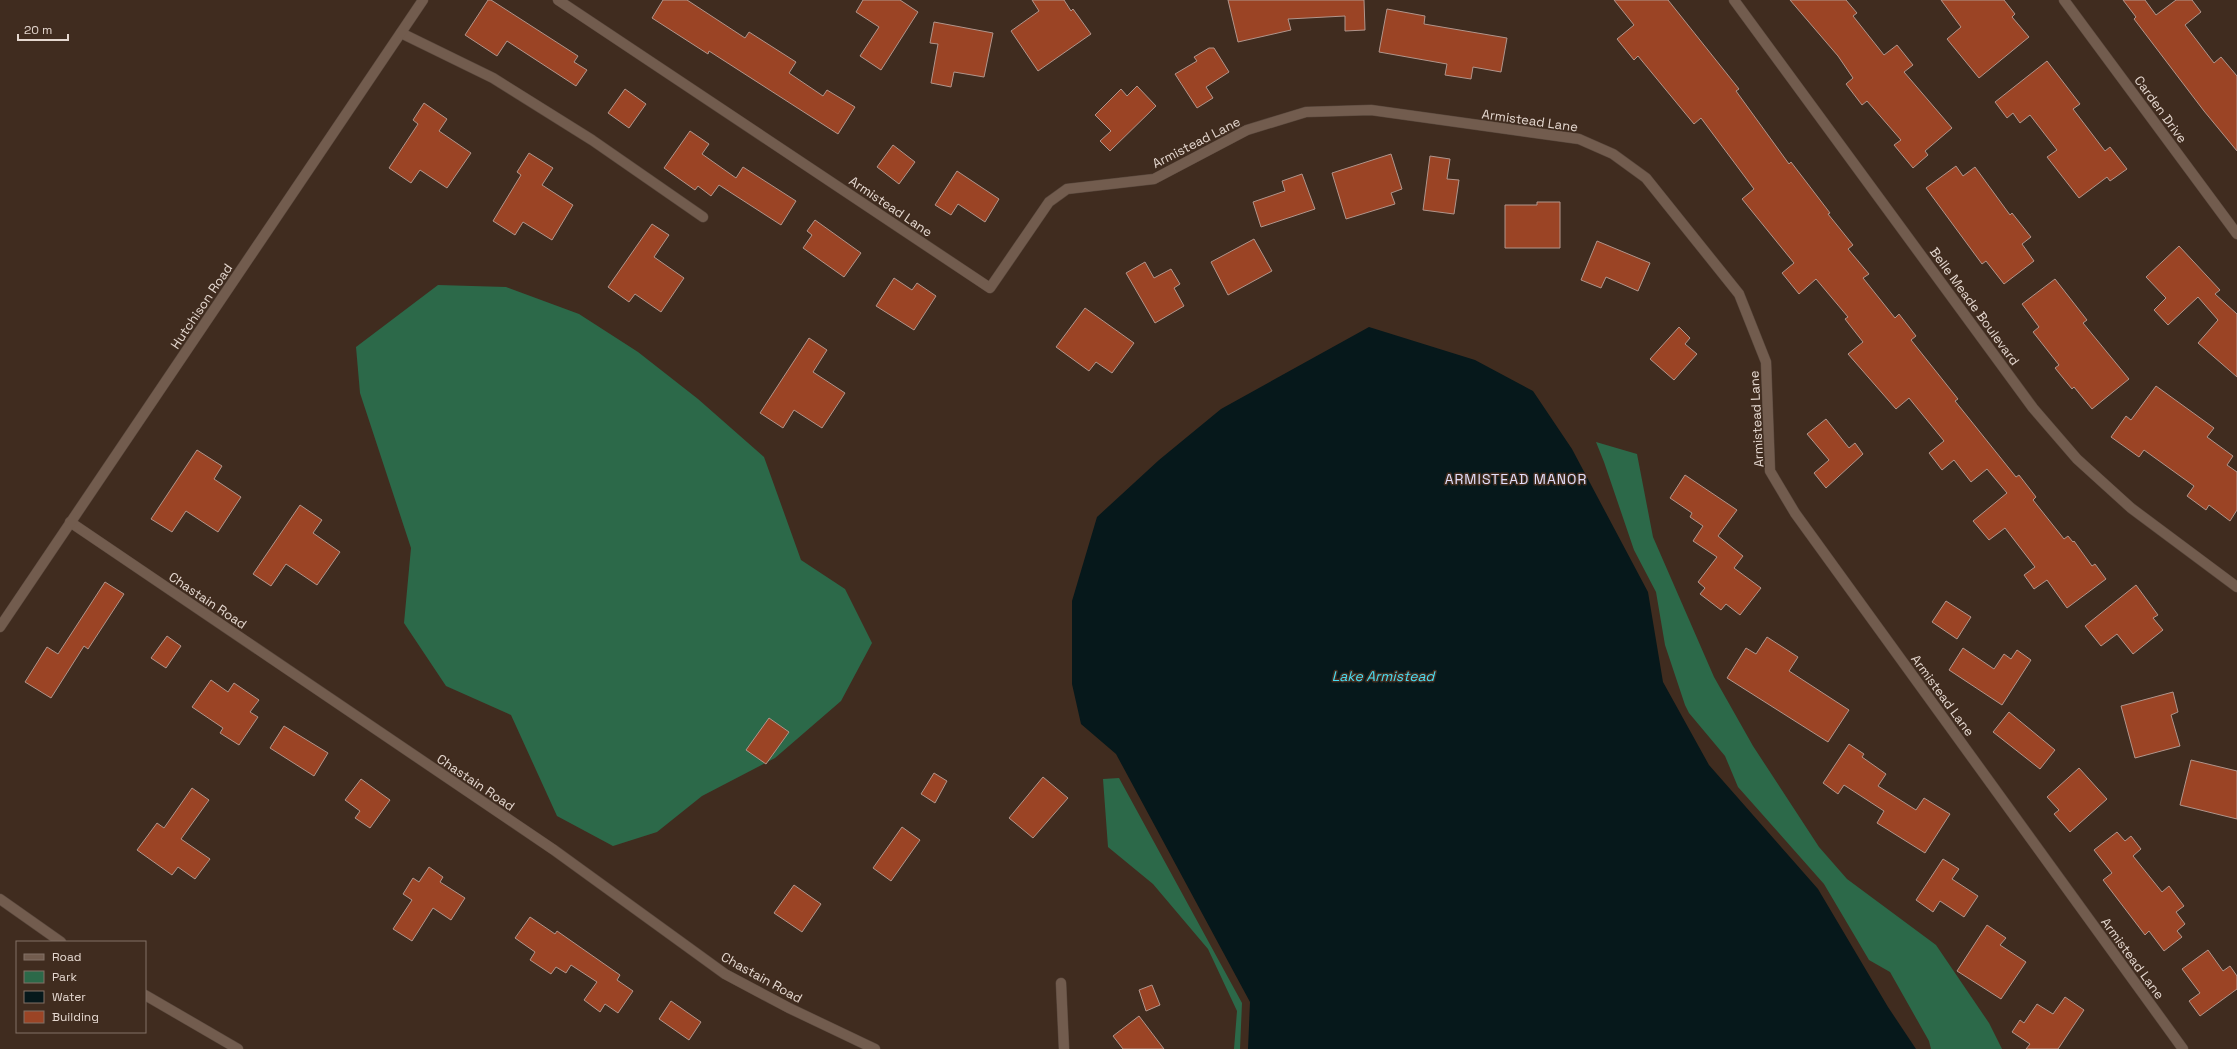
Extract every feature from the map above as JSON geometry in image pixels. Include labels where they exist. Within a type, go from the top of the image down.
[{"type":"street","name":"Hutchison Road","points":[[0,627],[423,0]]},
{"type":"street","name":"Armistead Lane","points":[[558,0],[990,288],[1049,202],[1067,189],[1154,179],[1247,130],[1306,112],[1371,110],[1579,139],[1613,154],[1646,178],[1739,294],[1766,362],[1770,471],[1795,513],[2183,1049]]},
{"type":"street","name":"Belle Meade Boulevard","points":[[1734,0],[2033,408],[2072,454],[2131,508],[2237,587]]},
{"type":"street","name":"Carden Drive","points":[[2064,0],[2237,234]]},
{"type":"street","points":[[401,33],[493,78],[592,140],[703,217]]},
{"type":"street","name":"Chastain Road","points":[[70,522],[554,850],[725,974],[789,1008],[875,1049]]},
{"type":"street","points":[[0,899],[60,941]]},
{"type":"street","points":[[1061,982],[1064,1049]]},
{"type":"street","points":[[146,996],[238,1049]]},
{"type":"green space","points":[[438,285],[506,287],[579,314],[638,352],[698,399],[764,457],[801,560],[845,589],[872,643],[841,701],[775,758],[702,796],[657,832],[613,846],[557,816],[511,715],[446,686],[404,623],[411,548],[360,393],[356,347]]},
{"type":"green space","points":[[1596,442],[1637,454],[1653,537],[1714,677],[1753,746],[1819,847],[1847,879],[1936,945],[1989,1023],[2002,1049],[1931,1049],[1929,1041],[1890,972],[1869,960],[1824,884],[1738,787],[1725,756],[1689,713],[1685,705],[1665,645],[1656,592],[1634,550]]},
{"type":"green space","points":[[1119,778],[1242,1003],[1240,1049],[1234,1049],[1237,1011],[1208,949],[1153,884],[1108,847],[1103,779]]},
{"type":"water","name":"Lake Armistead","points":[[1369,327],[1475,360],[1533,391],[1572,449],[1648,592],[1663,682],[1709,765],[1818,889],[1888,1007],[1916,1049],[1248,1049],[1250,1002],[1116,754],[1081,724],[1072,684],[1072,601],[1097,517],[1159,460],[1221,409]]},
{"type":"building","points":[[488,0],[491,0],[578,56],[574,62],[587,70],[576,86],[507,41],[497,56],[465,35]]},
{"type":"building","points":[[663,0],[687,0],[745,38],[749,32],[796,62],[789,73],[823,96],[827,90],[855,107],[838,134],[709,51],[708,54],[652,18]]},
{"type":"building","points":[[863,0],[900,0],[918,12],[881,70],[860,56],[879,27],[856,12]]},
{"type":"building","points":[[1032,0],[1064,0],[1071,11],[1073,9],[1091,34],[1038,71],[1011,31],[1039,11]]},
{"type":"building","points":[[1228,0],[1364,0],[1365,30],[1345,31],[1345,16],[1288,19],[1291,30],[1238,42]]},
{"type":"building","points":[[1614,0],[1668,0],[1739,89],[1736,91],[1789,164],[1791,162],[1830,213],[1828,214],[1853,245],[1848,249],[1869,274],[1863,278],[1895,318],[1899,314],[1916,336],[1911,340],[1958,399],[1955,401],[2016,477],[2019,475],[2036,497],[2033,500],[2064,539],[2068,536],[2073,542],[2074,541],[2092,566],[2095,564],[2106,579],[2067,608],[2047,580],[2034,589],[2024,575],[2035,567],[2005,528],[1989,540],[1973,521],[2007,493],[1987,469],[1971,482],[1954,460],[1942,470],[1929,453],[1944,441],[1909,398],[1896,409],[1848,354],[1863,342],[1845,319],[1848,317],[1816,279],[1799,294],[1782,273],[1794,263],[1742,199],[1754,189],[1701,118],[1694,124],[1638,56],[1634,60],[1617,39],[1634,25]]},
{"type":"building","points":[[1790,0],[1846,0],[1857,13],[1853,16],[1884,55],[1897,45],[1913,65],[1904,72],[1952,128],[1925,151],[1928,155],[1913,168],[1894,145],[1901,140],[1867,101],[1862,105],[1846,84],[1853,78],[1838,56]]},
{"type":"building","points":[[1941,0],[2004,0],[2015,14],[2012,17],[2029,37],[1979,78],[1947,39],[1961,27]]},
{"type":"building","points":[[2123,0],[2145,0],[2156,15],[2176,0],[2192,0],[2201,12],[2185,25],[2214,63],[2221,57],[2237,76],[2237,151],[2204,111],[2134,19],[2136,17]]},
{"type":"building","points":[[1387,9],[1425,16],[1424,24],[1507,38],[1501,72],[1473,67],[1471,79],[1445,75],[1447,64],[1379,52]]},
{"type":"building","points":[[934,22],[993,33],[984,77],[954,72],[951,87],[931,83],[938,44],[930,43]]},
{"type":"building","points":[[1209,48],[1214,48],[1229,72],[1206,87],[1213,98],[1197,108],[1175,74],[1197,61],[1194,57]]},
{"type":"building","points":[[2047,61],[2080,104],[2073,109],[2105,151],[2110,147],[2127,169],[2110,181],[2107,177],[2079,198],[2047,157],[2057,150],[2030,115],[2020,123],[2013,113],[2007,118],[1995,102]]},
{"type":"building","points":[[1137,86],[1156,106],[1110,151],[1100,141],[1111,131],[1095,115],[1121,89],[1127,96]]},
{"type":"building","points":[[625,89],[646,104],[629,128],[608,113]]},
{"type":"building","points":[[424,103],[447,119],[439,131],[471,153],[447,188],[420,170],[411,183],[389,168],[418,124],[413,120]]},
{"type":"building","points":[[690,131],[709,144],[702,154],[736,178],[743,167],[796,201],[781,225],[719,185],[711,196],[698,186],[695,190],[664,168]]},
{"type":"building","points":[[893,145],[915,162],[899,184],[877,167]]},
{"type":"building","points":[[529,153],[553,168],[542,185],[573,205],[552,240],[523,222],[515,235],[493,221],[521,175],[517,172]]},
{"type":"building","points":[[1391,154],[1402,189],[1391,193],[1395,204],[1346,219],[1332,173]]},
{"type":"building","points":[[1430,156],[1450,159],[1447,179],[1459,180],[1454,214],[1423,210]]},
{"type":"building","points":[[1956,166],[1963,176],[1975,167],[2010,215],[2012,213],[2031,237],[2022,244],[2034,261],[2004,284],[1986,261],[1982,264],[1926,188]]},
{"type":"building","points":[[957,171],[999,199],[985,222],[958,204],[951,215],[935,205]]},
{"type":"building","points":[[1302,174],[1315,209],[1261,227],[1253,202],[1285,191],[1282,181]]},
{"type":"building","points":[[1537,202],[1560,202],[1560,248],[1505,248],[1505,205],[1537,205]]},
{"type":"building","points":[[815,220],[861,253],[844,277],[803,248],[812,235],[807,231]]},
{"type":"building","points":[[652,224],[669,235],[654,257],[684,278],[661,312],[635,294],[629,302],[608,287]]},
{"type":"building","points":[[1254,239],[1272,271],[1228,295],[1211,262]]},
{"type":"building","points":[[1597,241],[1650,263],[1638,291],[1606,277],[1601,288],[1581,280]]},
{"type":"building","points":[[2179,246],[2220,290],[2215,294],[2237,314],[2237,377],[2198,343],[2218,320],[2198,297],[2168,325],[2154,310],[2166,298],[2146,277]]},
{"type":"building","points":[[1145,262],[1154,278],[1171,269],[1180,284],[1174,288],[1184,306],[1155,323],[1126,273]]},
{"type":"building","points":[[894,278],[912,290],[917,283],[936,296],[914,330],[876,306]]},
{"type":"building","points":[[2055,279],[2087,320],[2083,323],[2129,379],[2092,409],[2074,387],[2072,389],[2055,368],[2059,365],[2033,332],[2039,327],[2022,304]]},
{"type":"building","points":[[1085,308],[1134,343],[1112,373],[1096,362],[1089,371],[1056,347]]},
{"type":"building","points":[[1679,327],[1690,338],[1685,344],[1697,354],[1674,380],[1650,359]]},
{"type":"building","points":[[809,338],[827,350],[813,372],[845,393],[822,428],[794,410],[783,428],[760,413]]},
{"type":"building","points":[[2156,386],[2214,428],[2207,437],[2233,456],[2227,465],[2237,472],[2237,510],[2230,521],[2209,505],[2206,510],[2187,496],[2194,486],[2144,450],[2139,457],[2111,437],[2126,416],[2131,420]]},
{"type":"building","points":[[1826,419],[1849,448],[1855,443],[1863,454],[1826,488],[1814,473],[1829,460],[1807,434]]},
{"type":"building","points":[[197,450],[222,466],[214,479],[241,497],[218,532],[186,511],[172,532],[151,519]]},
{"type":"building","points":[[1685,475],[1737,510],[1718,536],[1743,556],[1734,568],[1761,588],[1740,615],[1726,604],[1721,610],[1700,594],[1705,588],[1698,582],[1717,557],[1693,541],[1703,526],[1690,517],[1692,513],[1670,498]]},
{"type":"building","points":[[300,505],[322,520],[313,533],[340,552],[317,585],[286,564],[271,586],[253,574]]},
{"type":"building","points":[[105,582],[124,594],[88,649],[84,646],[51,698],[25,682],[47,647],[58,654]]},
{"type":"building","points":[[2136,585],[2158,615],[2153,618],[2163,630],[2133,654],[2117,634],[2101,646],[2085,626]]},
{"type":"building","points":[[1946,601],[1971,617],[1957,639],[1932,622]]},
{"type":"building","points":[[167,636],[181,646],[166,668],[151,658]]},
{"type":"building","points":[[1767,637],[1798,657],[1789,671],[1849,710],[1828,742],[1727,678],[1746,648],[1756,654]]},
{"type":"building","points":[[1963,648],[1994,669],[2004,654],[2011,659],[2017,650],[2031,660],[2002,705],[1949,670]]},
{"type":"building","points":[[211,680],[228,692],[234,683],[259,700],[250,712],[258,717],[239,745],[220,733],[223,728],[192,707]]},
{"type":"building","points":[[2173,692],[2178,712],[2171,715],[2180,746],[2135,758],[2121,706]]},
{"type":"building","points":[[2009,712],[2055,750],[2040,769],[1993,732]]},
{"type":"building","points":[[769,718],[789,732],[766,764],[746,750]]},
{"type":"building","points":[[284,726],[328,753],[314,776],[270,748]]},
{"type":"building","points":[[1849,744],[1864,754],[1862,757],[1886,774],[1878,786],[1916,810],[1924,798],[1950,814],[1925,853],[1877,823],[1884,811],[1844,785],[1838,794],[1823,783]]},
{"type":"building","points":[[2191,760],[2237,771],[2237,819],[2180,805]]},
{"type":"building","points":[[2079,768],[2107,799],[2070,832],[2054,814],[2059,810],[2047,797]]},
{"type":"building","points":[[934,773],[947,781],[935,803],[921,794]]},
{"type":"building","points":[[1043,777],[1068,798],[1033,838],[1009,818]]},
{"type":"building","points":[[361,779],[390,800],[370,828],[355,818],[360,811],[345,800]]},
{"type":"building","points":[[192,788],[209,800],[181,839],[210,859],[195,879],[178,867],[172,875],[137,850],[157,823],[164,828]]},
{"type":"building","points":[[902,827],[920,840],[891,881],[873,868]]},
{"type":"building","points":[[2117,832],[2125,841],[2131,836],[2141,849],[2133,856],[2162,892],[2169,886],[2184,906],[2176,912],[2185,924],[2177,931],[2182,937],[2164,951],[2149,931],[2145,935],[2103,880],[2112,873],[2094,850]]},
{"type":"building","points":[[1943,859],[1959,869],[1952,879],[1978,896],[1964,917],[1940,901],[1933,912],[1916,900]]},
{"type":"building","points":[[429,867],[443,877],[440,882],[465,898],[451,920],[433,908],[412,941],[393,929],[412,900],[403,894],[413,878],[419,882]]},
{"type":"building","points":[[794,885],[821,904],[802,932],[774,913]]},
{"type":"building","points":[[530,917],[555,934],[557,931],[620,975],[617,980],[633,991],[618,1013],[605,1004],[600,1012],[584,1000],[597,982],[571,965],[566,973],[556,967],[551,974],[530,960],[535,952],[515,938]]},
{"type":"building","points":[[1987,925],[2006,938],[2000,945],[2026,962],[2001,999],[1957,971]]},
{"type":"building","points":[[2208,950],[2223,971],[2230,966],[2237,976],[2237,989],[2200,1016],[2189,1001],[2200,993],[2182,969]]},
{"type":"building","points":[[1152,985],[1160,1005],[1146,1011],[1139,990]]},
{"type":"building","points":[[2065,997],[2084,1010],[2058,1049],[2026,1049],[2030,1044],[2012,1032],[2020,1020],[2024,1023],[2037,1004],[2053,1014]]},
{"type":"building","points":[[671,1001],[701,1022],[689,1040],[659,1019]]},
{"type":"building","points":[[1139,1016],[1164,1049],[1123,1049],[1113,1036]]},
{"type":"district","name":"ARMISTEAD MANOR","points":[[1516,479]]}]
